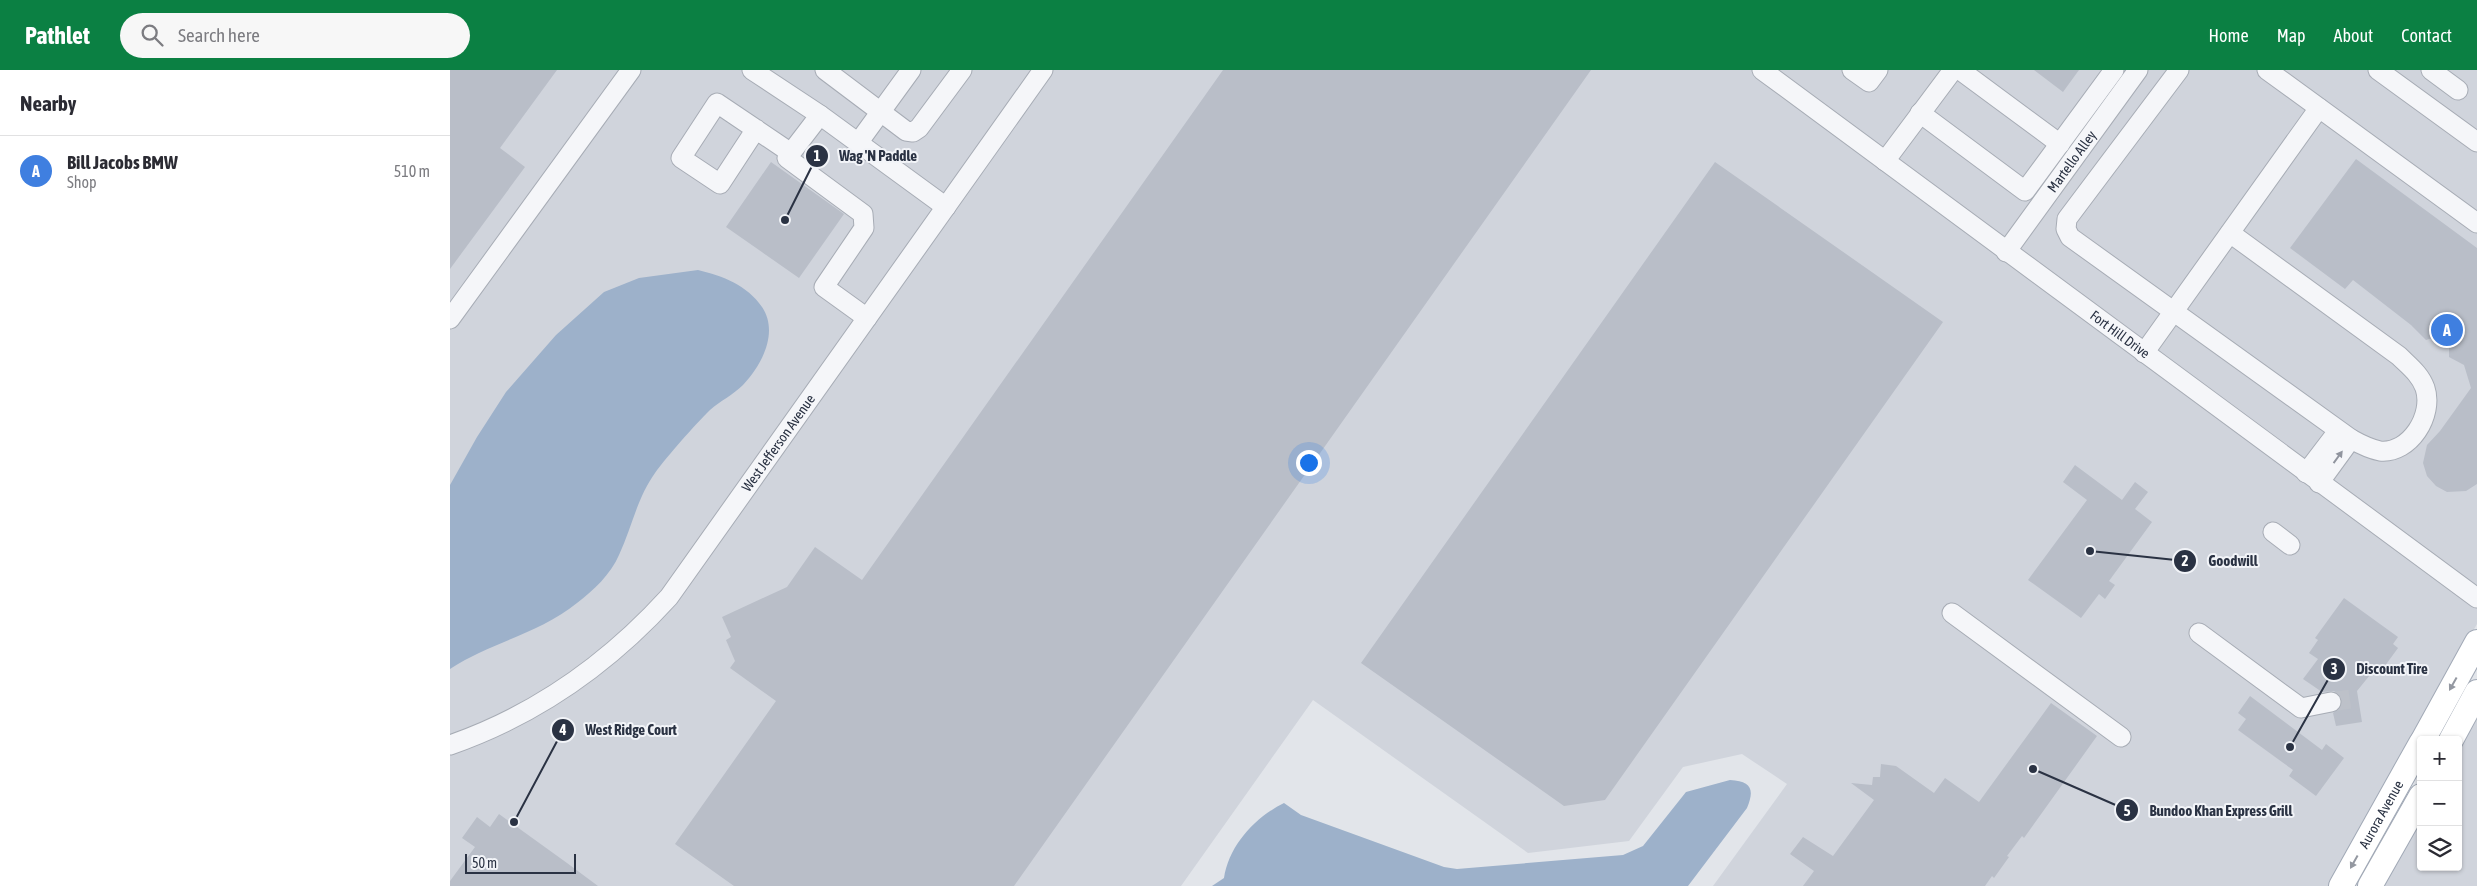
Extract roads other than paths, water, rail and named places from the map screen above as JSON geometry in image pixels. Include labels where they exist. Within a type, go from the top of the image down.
[{"type":"main road","name":"Aurora Avenue","points":[[2425,736],[2477,642]]},
{"type":"main road","points":[[2453,736],[2477,692]]},
{"type":"main road","name":"Aurora Avenue","points":[[2341,886],[2417,750]]},
{"type":"main road","name":"Aurora Avenue","points":[[2370,886],[2417,803]]},
{"type":"street","points":[[450,318],[631,70]]},
{"type":"street","points":[[752,70],[820,115],[946,207]]},
{"type":"street","points":[[825,70],[906,131],[913,132],[919,128],[962,70]]},
{"type":"street","name":"West Jefferson Avenue","points":[[450,745],[518,716],[561,691],[606,658],[648,620],[690,567],[1043,70]]},
{"type":"street","name":"Fort Hill Drive","points":[[1762,70],[2144,354],[2477,598]]},
{"type":"street","points":[[1852,70],[1868,82],[1878,70]]},
{"type":"street","points":[[1885,161],[1953,70]]},
{"type":"street","points":[[1960,70],[2060,144]]},
{"type":"street","points":[[1920,113],[2025,191],[2114,70]]},
{"type":"street","name":"Martello Alley","points":[[2006,252],[2138,70]]},
{"type":"street","points":[[2179,70],[2067,219],[2066,229],[2070,237],[2345,435],[2380,451],[2398,448],[2412,438],[2422,422],[2427,402],[2425,388],[2417,372],[2398,356],[2230,233]]},
{"type":"street","points":[[2267,70],[2477,223]]},
{"type":"street","points":[[2378,70],[2477,142]]},
{"type":"street","points":[[2431,70],[2458,90]]},
{"type":"street","points":[[858,143],[904,73]]},
{"type":"street","points":[[2144,354],[2319,108]]},
{"type":"street","points":[[820,115],[787,158],[863,214],[864,228],[824,287],[867,318]]},
{"type":"street","points":[[756,129],[791,153]]},
{"type":"street","points":[[2312,478],[2345,435]]},
{"type":"street","points":[[2273,532],[2290,545]]},
{"type":"street","points":[[1952,612],[2121,737]]},
{"type":"street","points":[[2199,633],[2300,708],[2332,702]]},
{"type":"water","points":[[698,270],[734,282],[756,299],[762,307],[769,327],[766,348],[756,368],[743,385],[703,417],[655,473],[644,492],[616,562],[595,588],[562,614],[547,623],[482,652],[450,669],[450,485],[477,437],[506,392],[556,335],[604,292],[639,278]]},
{"type":"water","points":[[1730,780],[1743,782],[1749,787],[1751,796],[1747,808],[1688,886],[1212,886],[1224,878],[1231,855],[1245,834],[1273,809],[1284,803],[1301,815],[1444,867],[1457,869],[1623,855],[1643,846],[1686,792]]},
{"type":"tunnel","points":[[2331,702],[2358,698]]},
{"type":"place","name":"Wag 'N Paddle","points":[[785,220]]},
{"type":"place","name":"Bill Jacobs BMW","points":[[2447,330]]},
{"type":"place","name":"Goodwill","points":[[2090,551]]},
{"type":"place","name":"Discount Tire","points":[[2290,747]]},
{"type":"place","name":"Bundoo Khan Express Grill","points":[[2033,769]]},
{"type":"place","name":"West Ridge Court","points":[[514,822]]}]
